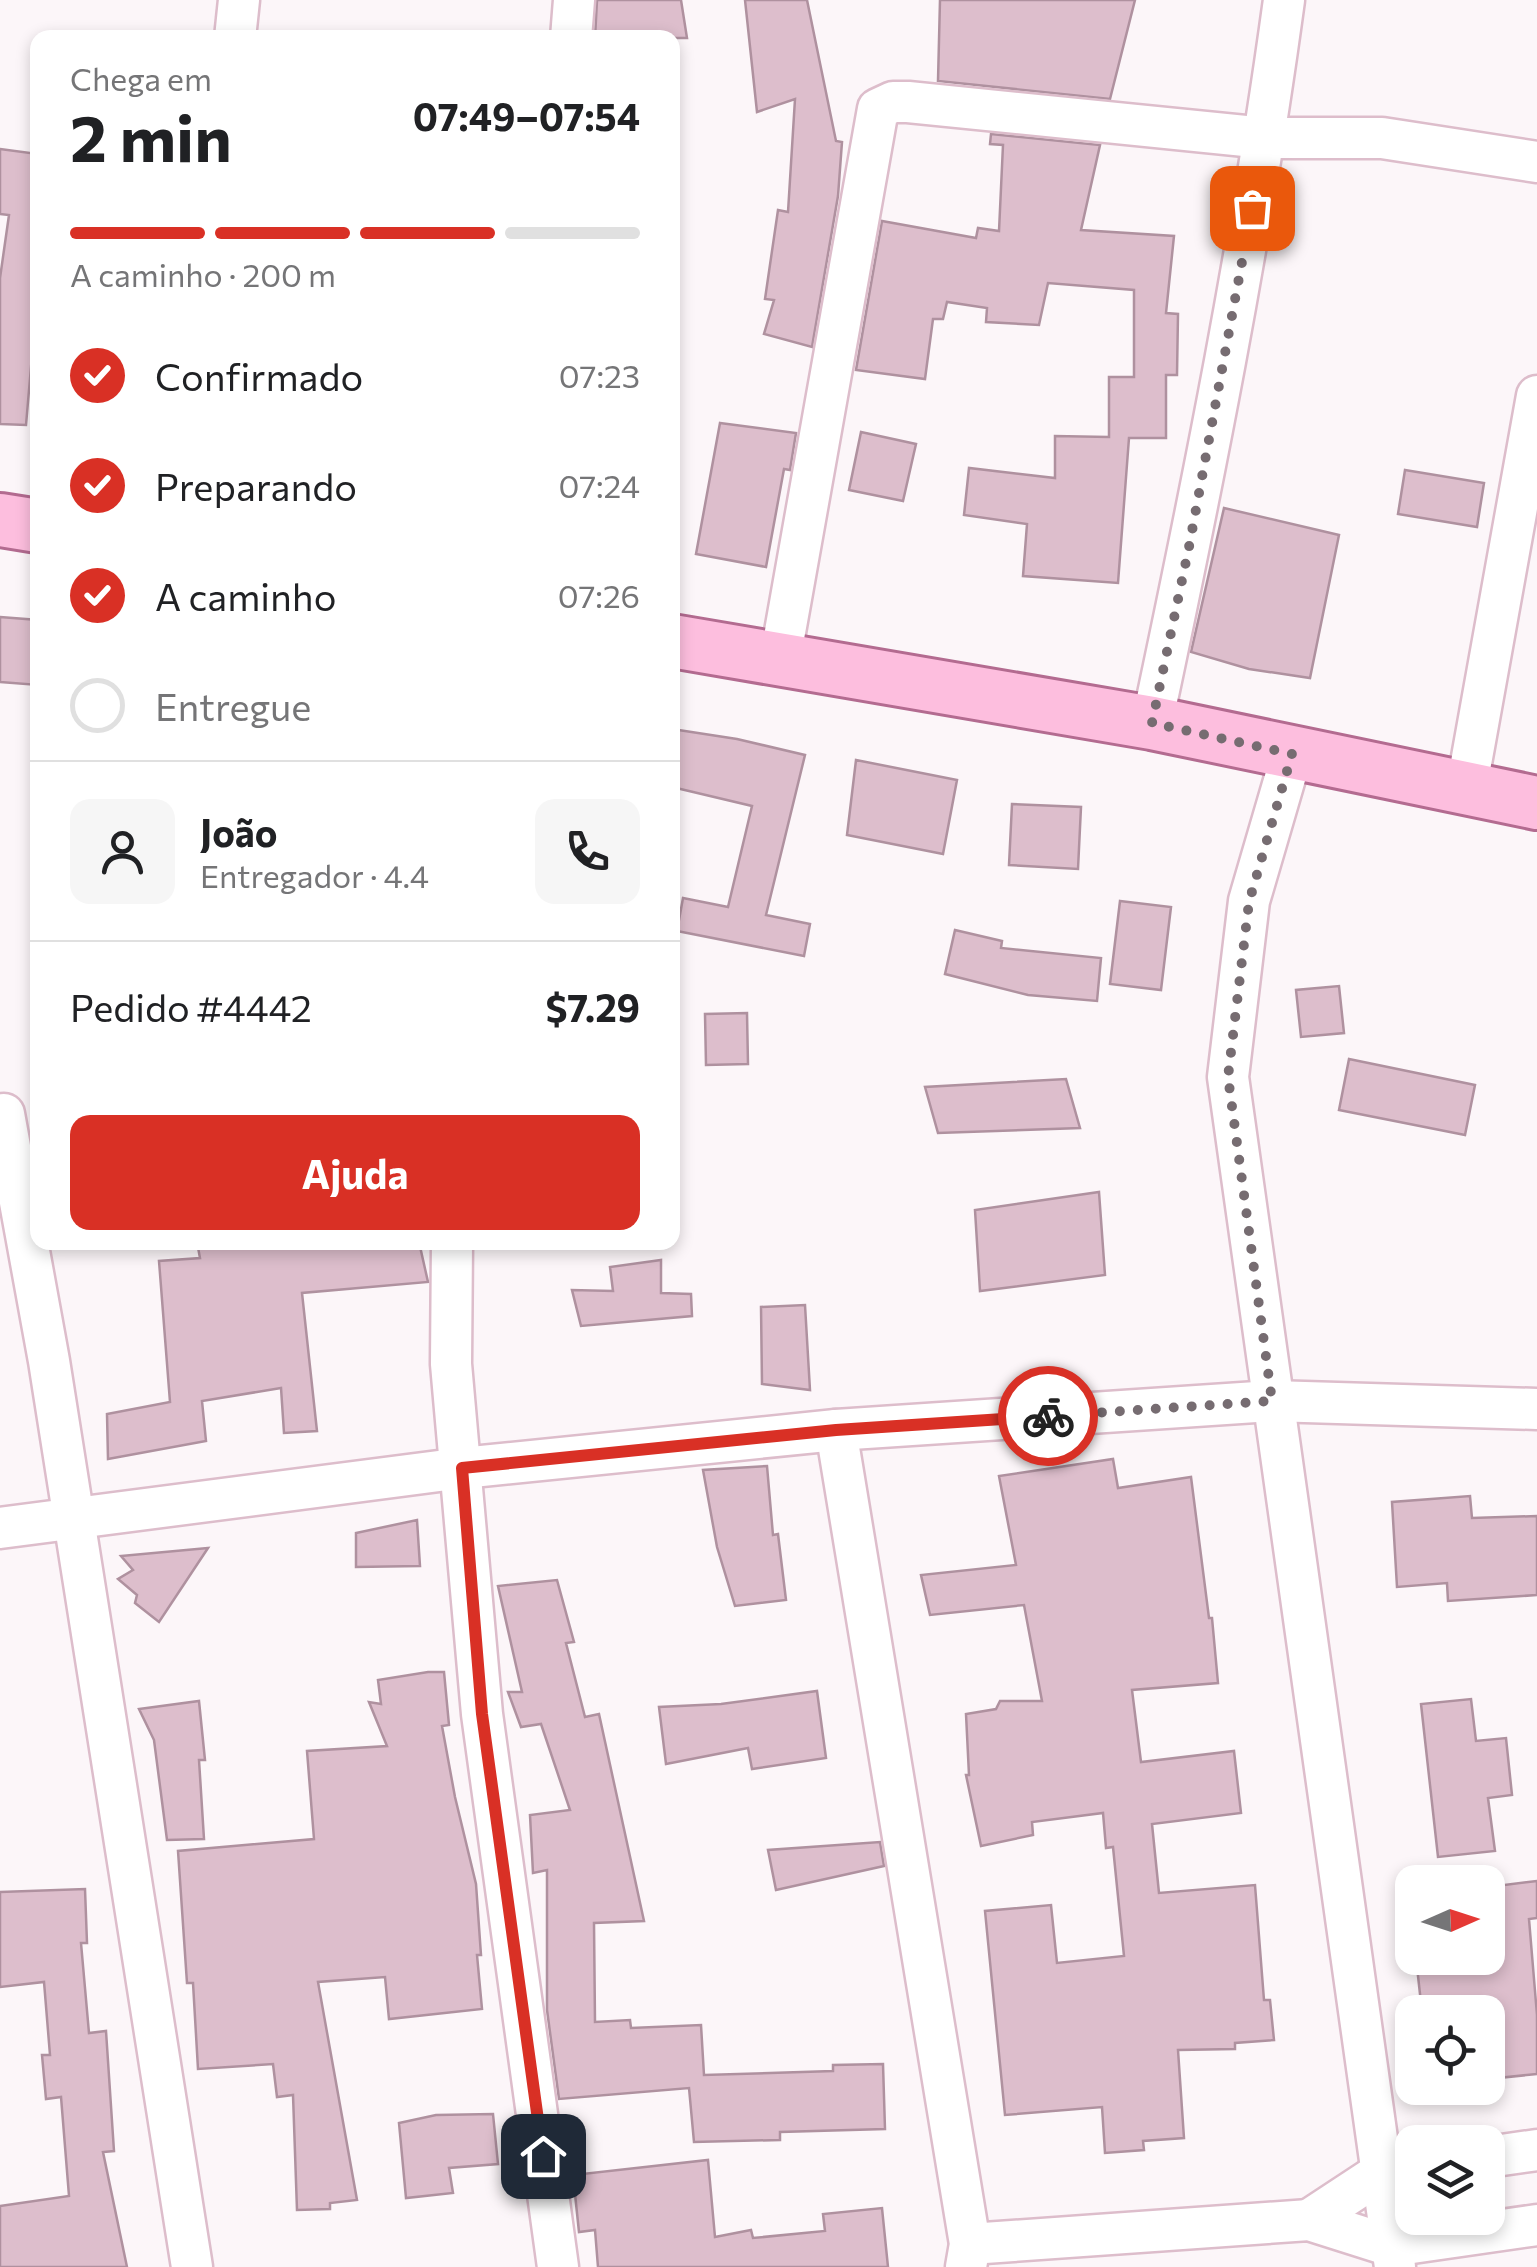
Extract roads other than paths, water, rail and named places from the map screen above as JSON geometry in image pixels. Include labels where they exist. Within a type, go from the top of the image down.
[{"type":"main road","points":[[0,520],[30,525]]},
{"type":"main road","points":[[680,642],[1152,723],[1537,803]]},
{"type":"street","points":[[236,30],[239,0]]},
{"type":"street","points":[[572,30],[574,0]]},
{"type":"street","points":[[1152,723],[1265,138],[1284,0]]},
{"type":"street","points":[[780,660],[878,109],[894,102],[908,102],[1265,138],[1382,138],[1537,162]]},
{"type":"street","points":[[1466,790],[1537,396]]},
{"type":"street","points":[[1292,754],[1249,902],[1228,1077],[1272,1401],[1395,2158]]},
{"type":"street","points":[[14,1113],[30,1226]]},
{"type":"street","points":[[33,1250],[192,2267]]},
{"type":"street","points":[[452,1250],[452,1364],[482,1714],[558,2267]]},
{"type":"street","points":[[0,1528],[462,1468],[836,1430],[1272,1401],[1537,1409]]},
{"type":"street","points":[[836,1430],[968,2255],[1309,2220],[1395,2171]]},
{"type":"street","points":[[1505,2155],[1537,2150]]},
{"type":"street","points":[[1393,2257],[1395,2214]]},
{"type":"street","points":[[1309,2220],[1393,2257],[1537,2225]]}]
